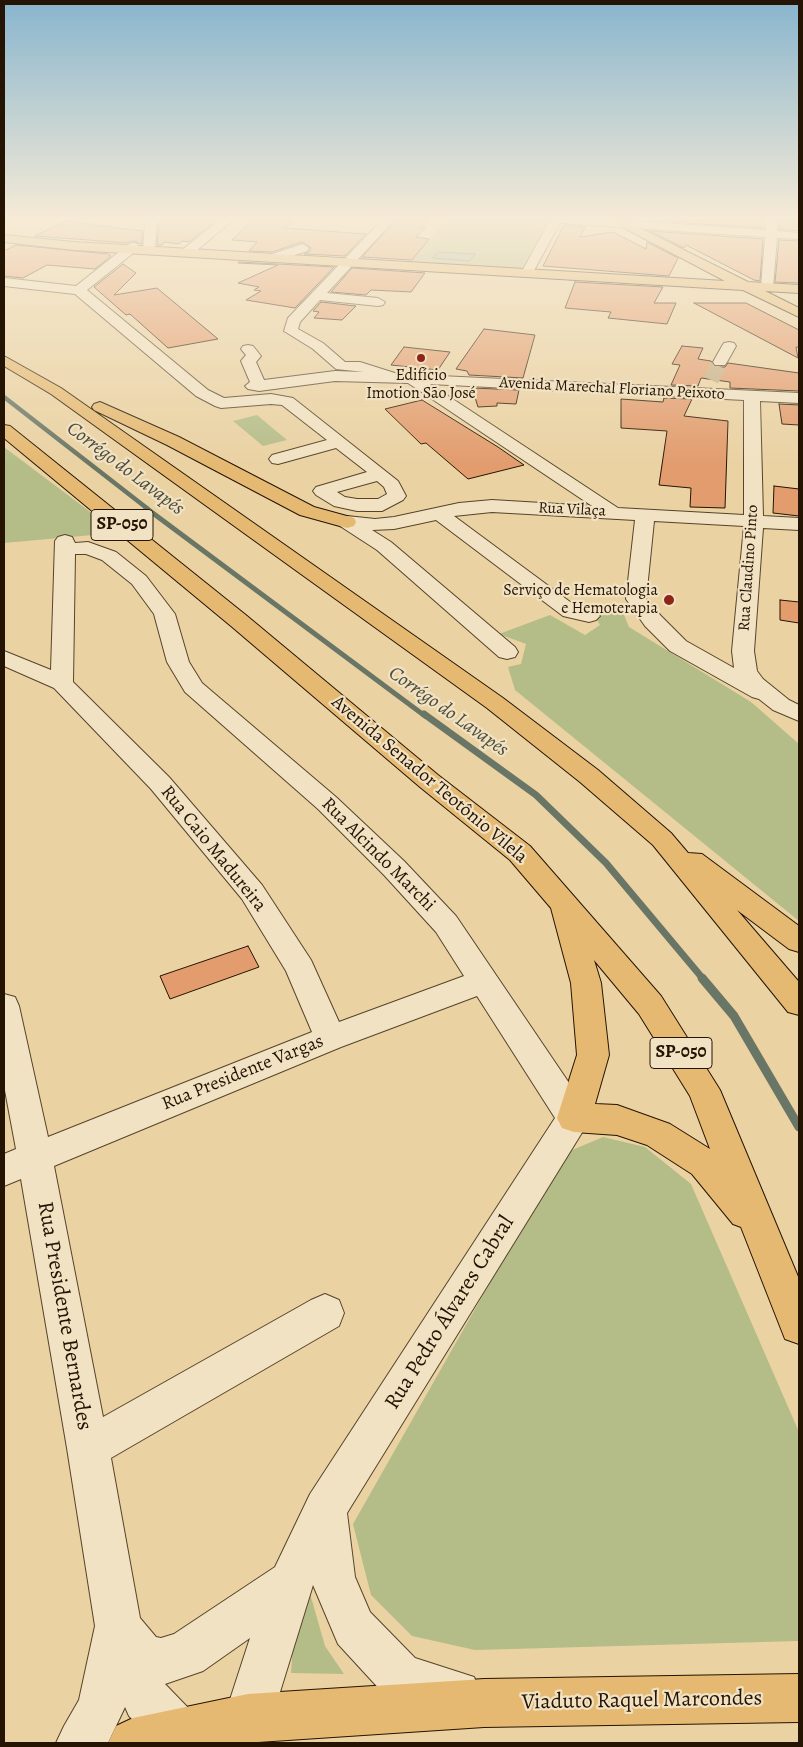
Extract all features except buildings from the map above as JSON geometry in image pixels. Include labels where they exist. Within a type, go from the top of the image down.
[{"type":"main road","points":[[776,302],[799,313]]},
{"type":"main road","points":[[4,360],[56,391],[495,703],[589,776],[662,839],[760,910],[799,941]]},
{"type":"main road","points":[[56,391],[112,412],[307,511],[347,522]]},
{"type":"main road","name":"Avenida Senador Teotônio Vilela","points":[[4,430],[239,621],[429,781],[520,853],[563,901],[650,1005],[704,1090],[799,1325]]},
{"type":"main road","points":[[662,839],[799,1003]]},
{"type":"main road","points":[[563,901],[586,983],[593,1055],[574,1118],[617,1120],[658,1134],[704,1163],[760,1228]]},
{"type":"main road","name":"Viaduto Raquel Marcondes","points":[[133,1743],[248,1718],[484,1703],[799,1698]]},
{"type":"street","points":[[93,302],[202,392],[221,403],[271,399],[287,401],[380,474]]},
{"type":"street","points":[[311,302],[293,321],[292,331],[318,346],[338,371]]},
{"type":"street","points":[[373,302],[378,302]]},
{"type":"street","points":[[720,362],[729,346]]},
{"type":"street","points":[[248,350],[254,356],[248,361],[254,379],[259,386]]},
{"type":"street","name":"Avenida Marechal Floriano Peixoto","points":[[202,392],[259,386],[338,371],[404,378],[707,387],[752,396],[799,398]]},
{"type":"street","points":[[404,378],[612,512]]},
{"type":"street","name":"Rua Claudino Pinto","points":[[752,396],[754,521],[743,651],[746,672],[768,696],[781,706],[799,714]]},
{"type":"street","points":[[278,460],[339,442]]},
{"type":"street","name":"Rua Vilaça","points":[[347,522],[375,525],[394,523],[459,509],[492,506],[799,524]]},
{"type":"street","points":[[440,514],[570,612],[589,616]]},
{"type":"street","points":[[645,514],[636,599],[652,621],[678,646],[768,696]]},
{"type":"street","points":[[347,522],[384,546],[507,652]]},
{"type":"street","points":[[384,546],[394,523]]},
{"type":"street","name":"Rua Alcindo Marchi","points":[[62,683],[65,545],[88,548],[109,556],[139,580],[164,614],[178,662],[193,687],[327,803],[394,868],[446,924],[574,1118]]},
{"type":"street","name":"Rua Caio Madureira","points":[[4,658],[62,683],[160,783],[252,892],[300,968],[330,1038]]},
{"type":"street","name":"Rua Presidente Vargas","points":[[19,1164],[330,1038],[483,981]]},
{"type":"street","name":"Rua Presidente Bernardes","points":[[4,1006],[19,1164],[88,1448],[118,1626]]},
{"type":"street","name":"Rua Pedro Álvares Cabral","points":[[248,1718],[291,1583],[325,1509],[574,1118]]},
{"type":"street","points":[[88,1448],[325,1313]]},
{"type":"street","points":[[325,1509],[333,1578],[354,1628],[401,1677],[484,1703]]},
{"type":"street","points":[[118,1626],[141,1656],[161,1662],[186,1654],[291,1583]]},
{"type":"street","points":[[118,1626],[146,1699],[180,1734]]},
{"type":"street","points":[[81,1743],[101,1708],[118,1626]]},
{"type":"green space","points":[[257,415],[287,440],[263,446],[233,421]]},
{"type":"green space","points":[[4,447],[105,523],[115,533],[4,543]]},
{"type":"green space","points":[[588,605],[622,610],[629,627],[751,702],[799,744],[799,921],[515,690],[508,667],[521,664],[526,644],[499,634],[550,615],[585,635],[600,625]]},
{"type":"green space","points":[[603,1137],[645,1147],[691,1184],[799,1432],[799,1641],[475,1650],[412,1636],[371,1595],[353,1524],[563,1154]]},
{"type":"green space","points":[[309,1590],[325,1646],[344,1674],[291,1673],[294,1631]]},
{"type":"waterway","name":"Corrégo do Lavapés","points":[[4,397],[148,509]]},
{"type":"waterway","name":"Corrégo do Lavapés","points":[[146,508],[425,716]]},
{"type":"waterway","name":"Corrégo do Lavapés","points":[[424,714],[536,795],[606,863],[704,980]]},
{"type":"waterway","name":"Corrégo do Lavapés","points":[[702,978],[734,1016],[799,1127]]},
{"type":"tunnel","points":[[711,380],[720,362]]},
{"type":"place","name":"Edifício Imotion São José","points":[[421,358]]},
{"type":"place","name":"Serviço de Hematologia e Hemoterapia","points":[[669,600]]}]
